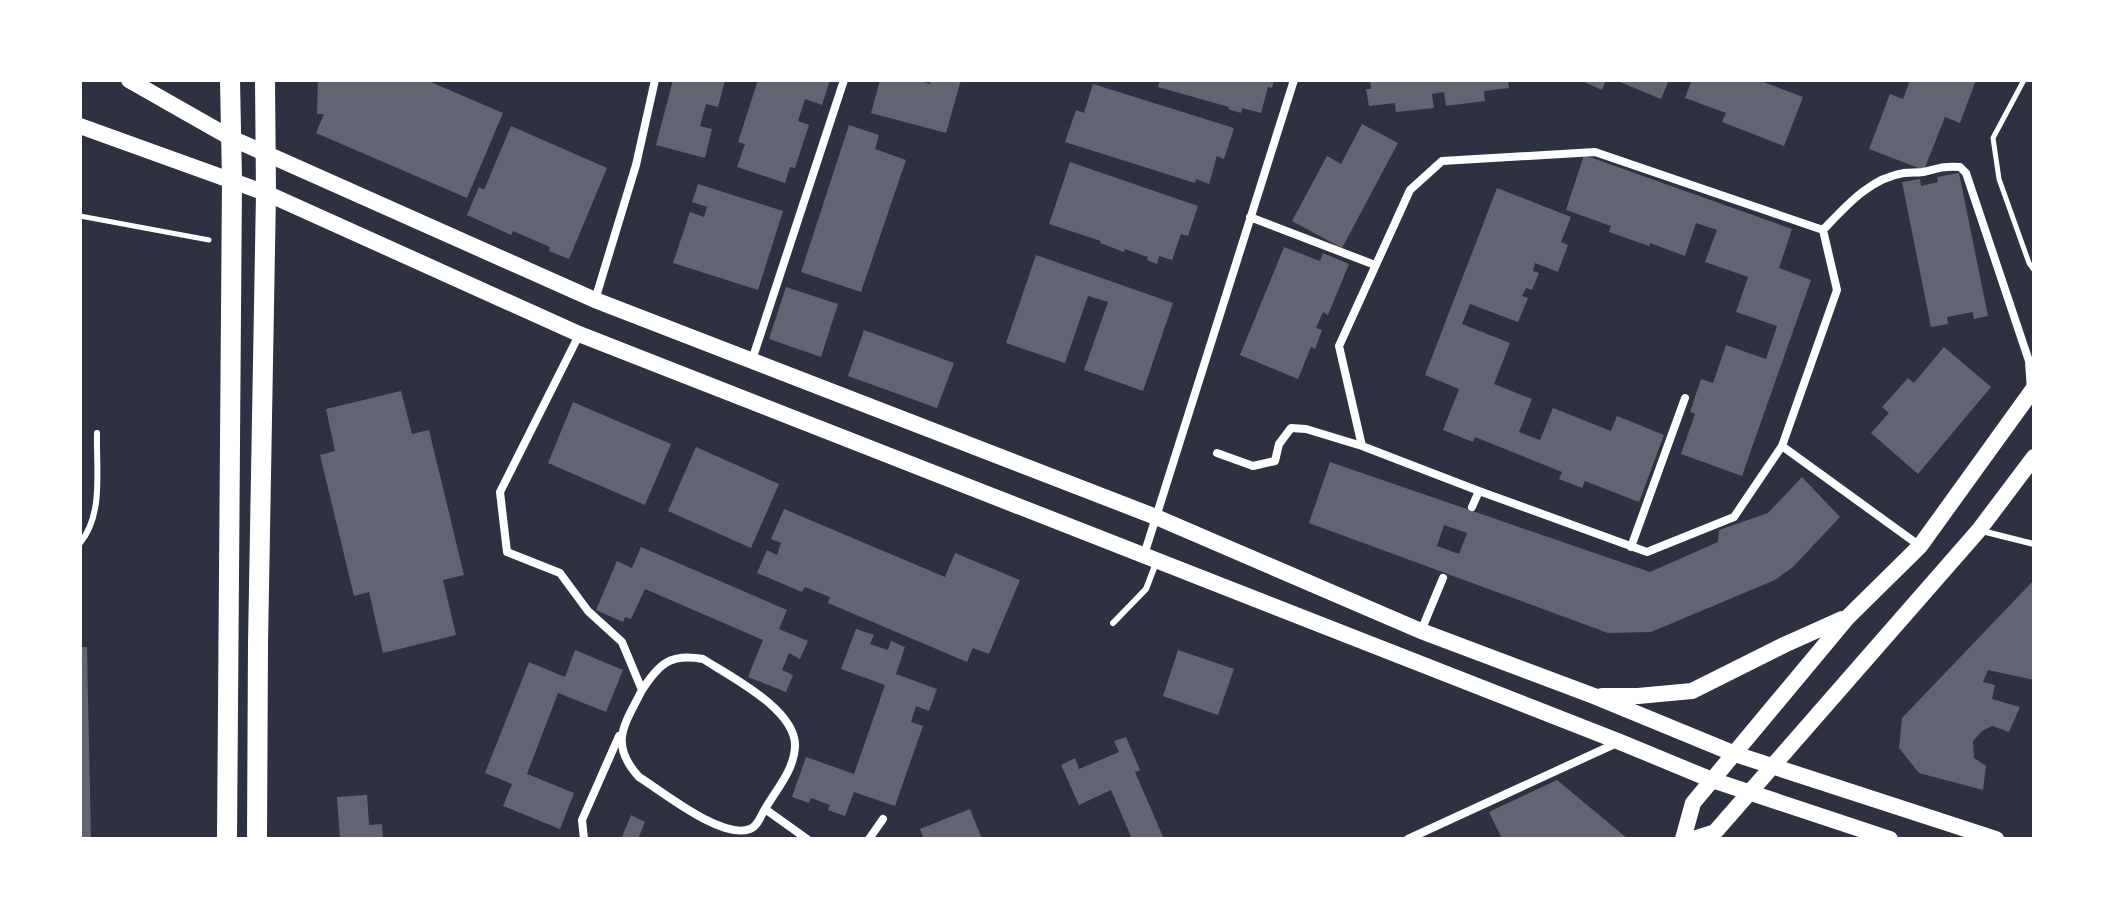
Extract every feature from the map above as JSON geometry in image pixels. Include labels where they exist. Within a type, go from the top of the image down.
[{"type":"main road","points":[[129,80],[231,138],[595,300],[1156,517],[1421,631],[1594,696],[1735,754],[1996,839]]},
{"type":"main road","points":[[227,839],[230,80]]},
{"type":"main road","points":[[257,839],[265,80]]},
{"type":"main road","points":[[80,126],[266,193],[579,334],[1712,780],[1890,839]]},
{"type":"main road","points":[[1683,839],[1693,803],[1848,617],[1920,546],[2033,389]]},
{"type":"main road","points":[[1693,839],[1715,832],[1750,793],[1979,530],[2034,457]]},
{"type":"main road","points":[[1594,696],[1692,691],[1848,617]]},
{"type":"street","points":[[595,300],[636,165],[655,80]]},
{"type":"street","points":[[752,360],[844,80]]},
{"type":"street","points":[[1151,557],[1156,517],[1294,80]]},
{"type":"street","points":[[1362,446],[1339,346],[1410,190],[1442,161],[1595,152],[1823,230]]},
{"type":"street","points":[[1823,230],[1855,197],[1881,181],[1939,166],[1960,167],[1966,173],[2029,361],[2033,389]]},
{"type":"street","points":[[1250,217],[1375,265]]},
{"type":"street","points":[[1217,453],[1253,466],[1275,461],[1279,444],[1291,428],[1306,429],[1362,446],[1647,552],[1734,517],[1782,446],[1837,290],[1823,230]]},
{"type":"street","points":[[579,334],[500,492],[507,552],[560,573],[588,611],[622,642],[642,690]]},
{"type":"street","points":[[1631,547],[1685,398]]},
{"type":"street","points":[[1782,446],[1920,546]]},
{"type":"street","points":[[1472,507],[1479,491]]},
{"type":"street","points":[[1421,631],[1443,578]]},
{"type":"street","points":[[584,839],[582,820],[621,731],[655,671],[677,657],[703,659],[778,710],[793,732],[795,747],[785,777],[757,824],[750,829],[738,830],[708,822],[639,777],[621,746],[621,731]]},
{"type":"street","points":[[1408,839],[1620,742]]},
{"type":"street","points":[[765,809],[807,839]]},
{"type":"street","points":[[869,839],[883,819]]},
{"type":"lane","points":[[80,543],[89,533],[95,514],[97,433]]},
{"type":"lane","points":[[1979,530],[2034,544]]},
{"type":"lane","points":[[1113,623],[1146,589],[1151,557]]},
{"type":"path","points":[[2024,80],[1993,138],[1999,179],[2034,270]]},
{"type":"path","points":[[80,216],[212,241]]},
{"type":"building","points":[[318,80],[426,80],[503,113],[467,198],[316,133],[324,114],[317,114]]},
{"type":"building","points":[[673,80],[725,80],[718,107],[706,104],[700,126],[712,129],[705,158],[656,145]]},
{"type":"building","points":[[758,80],[830,80],[822,105],[805,99],[798,121],[809,125],[795,168],[790,167],[785,183],[737,167],[745,144],[738,142]]},
{"type":"building","points":[[880,80],[917,80],[930,84],[931,80],[961,80],[946,133],[871,113]]},
{"type":"building","points":[[1160,80],[1274,80],[1272,88],[1268,87],[1261,113],[1242,108],[1241,113],[1158,87]]},
{"type":"building","points":[[1370,80],[1508,80],[1509,88],[1484,91],[1485,101],[1446,106],[1444,92],[1432,94],[1434,108],[1396,112],[1395,103],[1369,106],[1366,89],[1371,89]]},
{"type":"building","points":[[1580,80],[1606,80],[1602,90]]},
{"type":"building","points":[[1615,80],[1669,80],[1661,99]]},
{"type":"building","points":[[1692,80],[1758,80],[1803,97],[1784,146],[1722,122],[1726,113],[1685,98]]},
{"type":"building","points":[[1910,80],[1976,80],[1960,123],[1945,117],[1924,170],[1869,149],[1890,94],[1903,99]]},
{"type":"building","points":[[1093,84],[1234,128],[1224,159],[1217,156],[1209,184],[1196,179],[1195,183],[1065,142],[1076,110],[1084,113]]},
{"type":"building","points":[[1362,124],[1398,143],[1342,248],[1292,221],[1327,156],[1341,164]]},
{"type":"building","points":[[849,125],[879,135],[875,149],[906,160],[861,292],[801,272]]},
{"type":"building","points":[[511,126],[607,168],[569,259],[513,231],[511,235],[467,215],[479,187],[484,190]]},
{"type":"building","points":[[1584,155],[1792,229],[1779,268],[1811,280],[1742,476],[1681,454],[1695,414],[1690,412],[1701,379],[1713,383],[1726,345],[1766,359],[1777,326],[1736,312],[1748,277],[1705,262],[1717,230],[1696,223],[1685,256],[1609,232],[1611,226],[1566,210]]},
{"type":"building","points":[[1070,162],[1198,206],[1188,236],[1181,234],[1172,260],[1159,256],[1157,264],[1147,260],[1148,257],[1125,249],[1124,252],[1049,224]]},
{"type":"building","points":[[1959,173],[1988,316],[1974,319],[1973,312],[1947,317],[1948,324],[1931,327],[1902,182],[1920,179],[1921,186],[1938,182],[1937,177]]},
{"type":"building","points":[[698,184],[783,211],[758,290],[673,263],[690,212],[704,217],[707,207],[692,202]]},
{"type":"building","points":[[1497,188],[1571,217],[1561,242],[1568,245],[1558,272],[1535,263],[1533,271],[1539,273],[1532,290],[1526,288],[1522,296],[1528,298],[1518,322],[1470,304],[1462,324],[1510,343],[1494,384],[1532,399],[1519,432],[1540,440],[1553,408],[1611,431],[1617,416],[1664,435],[1639,502],[1585,481],[1582,488],[1559,479],[1562,472],[1475,437],[1473,442],[1443,430],[1459,389],[1425,375]]},
{"type":"building","points":[[1284,247],[1320,261],[1323,253],[1349,264],[1328,315],[1323,312],[1316,328],[1322,330],[1315,349],[1311,347],[1298,379],[1240,355]]},
{"type":"building","points":[[1036,255],[1173,303],[1143,391],[1084,370],[1108,302],[1088,296],[1065,363],[1006,343]]},
{"type":"building","points":[[786,287],[838,304],[821,357],[769,339]]},
{"type":"building","points":[[864,330],[954,363],[937,408],[848,376]]},
{"type":"building","points":[[1944,347],[1991,387],[1918,474],[1871,433],[1889,413],[1882,407],[1908,378],[1914,383]]},
{"type":"building","points":[[401,391],[412,434],[429,430],[464,575],[443,580],[456,635],[383,653],[369,592],[354,596],[320,455],[335,451],[326,409]]},
{"type":"building","points":[[573,402],[671,444],[645,505],[548,463]]},
{"type":"building","points":[[696,447],[779,484],[751,548],[668,511]]},
{"type":"building","points":[[1330,462],[1650,572],[1718,542],[1719,530],[1768,513],[1802,477],[1840,517],[1793,567],[1775,580],[1651,632],[1608,633],[1309,523]],"holes":[[[1444,525],[1467,533],[1459,554],[1437,546]]]},
{"type":"building","points":[[784,509],[945,577],[955,553],[1020,580],[989,654],[973,648],[967,662],[828,603],[830,597],[805,587],[802,592],[757,573],[767,550],[777,555],[781,543],[771,539]]},
{"type":"building","points":[[641,547],[787,610],[779,629],[808,641],[800,659],[789,653],[782,670],[793,675],[786,692],[748,677],[763,640],[645,589],[631,619],[625,617],[623,622],[596,610],[617,561],[632,568]]},
{"type":"building","points":[[2034,580],[2034,680],[1988,670],[1983,682],[1995,685],[1992,699],[2020,707],[2009,732],[1992,726],[1973,741],[1974,758],[1986,766],[1983,790],[1919,773],[1899,748],[1902,718]]},
{"type":"building","points":[[856,629],[874,635],[870,644],[888,650],[891,641],[905,647],[896,674],[937,689],[929,711],[916,706],[911,722],[923,726],[895,806],[854,792],[845,816],[828,810],[830,805],[811,798],[809,803],[792,797],[806,757],[854,774],[885,685],[841,669]]},
{"type":"building","points":[[80,647],[87,647],[91,839],[80,839]]},
{"type":"building","points":[[575,650],[623,670],[606,712],[558,693],[527,774],[574,793],[560,829],[503,806],[512,784],[485,773],[529,662],[565,677]]},
{"type":"building","points":[[1178,650],[1234,669],[1218,715],[1163,696]]},
{"type":"building","points":[[1126,737],[1140,770],[1135,772],[1164,839],[1132,839],[1111,790],[1079,805],[1061,765],[1075,758],[1079,769],[1119,752],[1114,741]]},
{"type":"building","points":[[1557,780],[1628,839],[1502,839],[1489,812]]},
{"type":"building","points":[[367,795],[369,825],[382,824],[383,839],[340,839],[337,797]]},
{"type":"building","points":[[970,809],[982,839],[924,839],[920,829]]},
{"type":"building","points":[[631,815],[645,822],[638,839],[621,839]]}]
